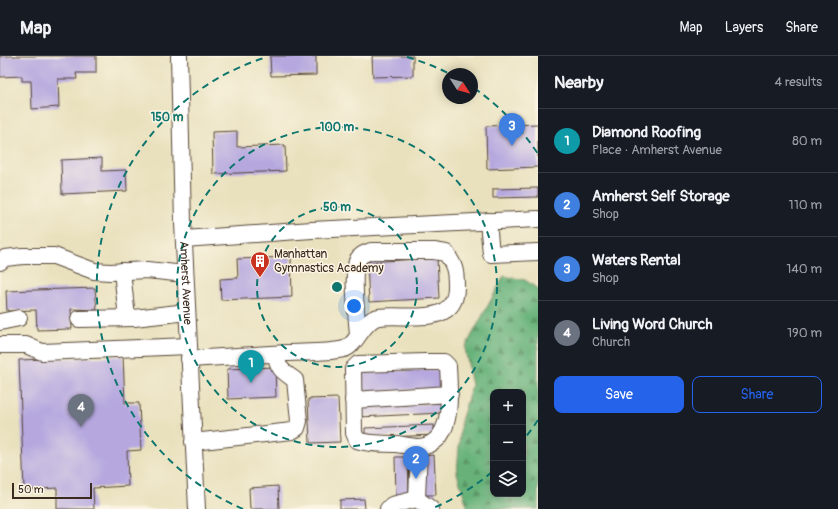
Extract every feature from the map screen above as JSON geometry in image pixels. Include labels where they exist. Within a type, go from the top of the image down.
[{"type":"street","name":"Amherst Avenue","points":[[179,56],[185,274],[196,509]]},
{"type":"street","points":[[184,239],[312,230],[538,219]]},
{"type":"street","points":[[488,221],[491,254],[538,252]]},
{"type":"street","points":[[0,345],[26,345],[42,352],[189,352],[276,354],[346,348],[358,335],[370,321],[378,317],[421,317],[442,313],[450,306],[456,293],[456,272],[453,264],[446,254],[434,251],[371,251],[362,254],[357,260],[355,275],[358,335]]},
{"type":"street","points":[[0,262],[5,258],[23,256],[54,256],[94,271],[147,270],[185,274]]},
{"type":"street","points":[[122,271],[127,318]]},
{"type":"street","points":[[79,319],[127,318],[187,312]]},
{"type":"street","points":[[0,322],[19,318]]},
{"type":"street","points":[[193,442],[292,431],[297,428],[299,421],[296,380],[279,368],[276,354]]},
{"type":"street","points":[[444,362],[448,366],[450,394],[446,424],[439,437],[429,444],[419,447],[395,444],[366,444],[357,440],[354,433],[353,369],[358,364],[444,362]]},
{"type":"street","points":[[353,400],[450,394]]},
{"type":"street","points":[[417,499],[419,447]]},
{"type":"street","points":[[388,509],[392,505],[417,499],[431,509]]},
{"type":"green space","points":[[504,276],[525,280],[538,289],[538,509],[468,509],[457,473],[461,421],[472,385],[465,348]]},
{"type":"building","points":[[0,56],[96,56],[96,73],[76,73],[77,79],[58,79],[59,107],[32,109],[31,81],[22,81],[22,76],[0,77]]},
{"type":"building","points":[[270,56],[316,56],[316,75],[271,76]]},
{"type":"building","points":[[372,56],[413,56],[413,76],[373,77]]},
{"type":"building","points":[[538,124],[538,167],[487,169],[486,126]]},
{"type":"building","points":[[237,131],[237,147],[285,145],[286,171],[213,174],[212,132]]},
{"type":"building","points":[[102,158],[102,171],[126,170],[127,191],[62,194],[61,160]]},
{"type":"building","points":[[538,188],[538,197],[493,198],[493,189]]},
{"type":"building","name":"Manhattan Gymnastics Academy","points":[[291,257],[292,297],[221,300],[220,279],[238,278],[237,259]]},
{"type":"building","points":[[437,258],[439,298],[369,302],[367,262]]},
{"type":"building","points":[[95,288],[97,310],[71,309],[72,329],[37,330],[36,310],[7,311],[6,291]]},
{"type":"building","points":[[123,356],[125,403],[139,403],[141,450],[127,451],[128,486],[93,488],[94,509],[57,509],[57,488],[24,490],[19,360]]},
{"type":"building","points":[[275,367],[276,397],[228,399],[227,369]]},
{"type":"building","points":[[446,369],[447,388],[358,392],[357,372]]},
{"type":"building","points":[[338,398],[340,442],[310,443],[308,399]]},
{"type":"building","points":[[442,403],[442,413],[359,417],[359,407]]},
{"type":"building","points":[[434,425],[434,435],[365,438],[365,428]]},
{"type":"building","points":[[434,455],[436,495],[424,495],[422,456]]},
{"type":"building","points":[[395,457],[408,457],[409,496],[396,496]]},
{"type":"building","points":[[278,486],[279,509],[250,509],[249,488]]},
{"type":"building","points":[[364,499],[365,509],[340,509],[340,500]]},
{"type":"place","name":"Waters Rental","points":[[512,146]]},
{"type":"place","name":"Manhattan Gymnastics Academy","points":[[260,278]]},
{"type":"place","name":"Diamond Roofing","points":[[251,383]]},
{"type":"place","name":"Living Word Church","points":[[81,427]]},
{"type":"place","name":"Amherst Self Storage","points":[[416,479]]}]
